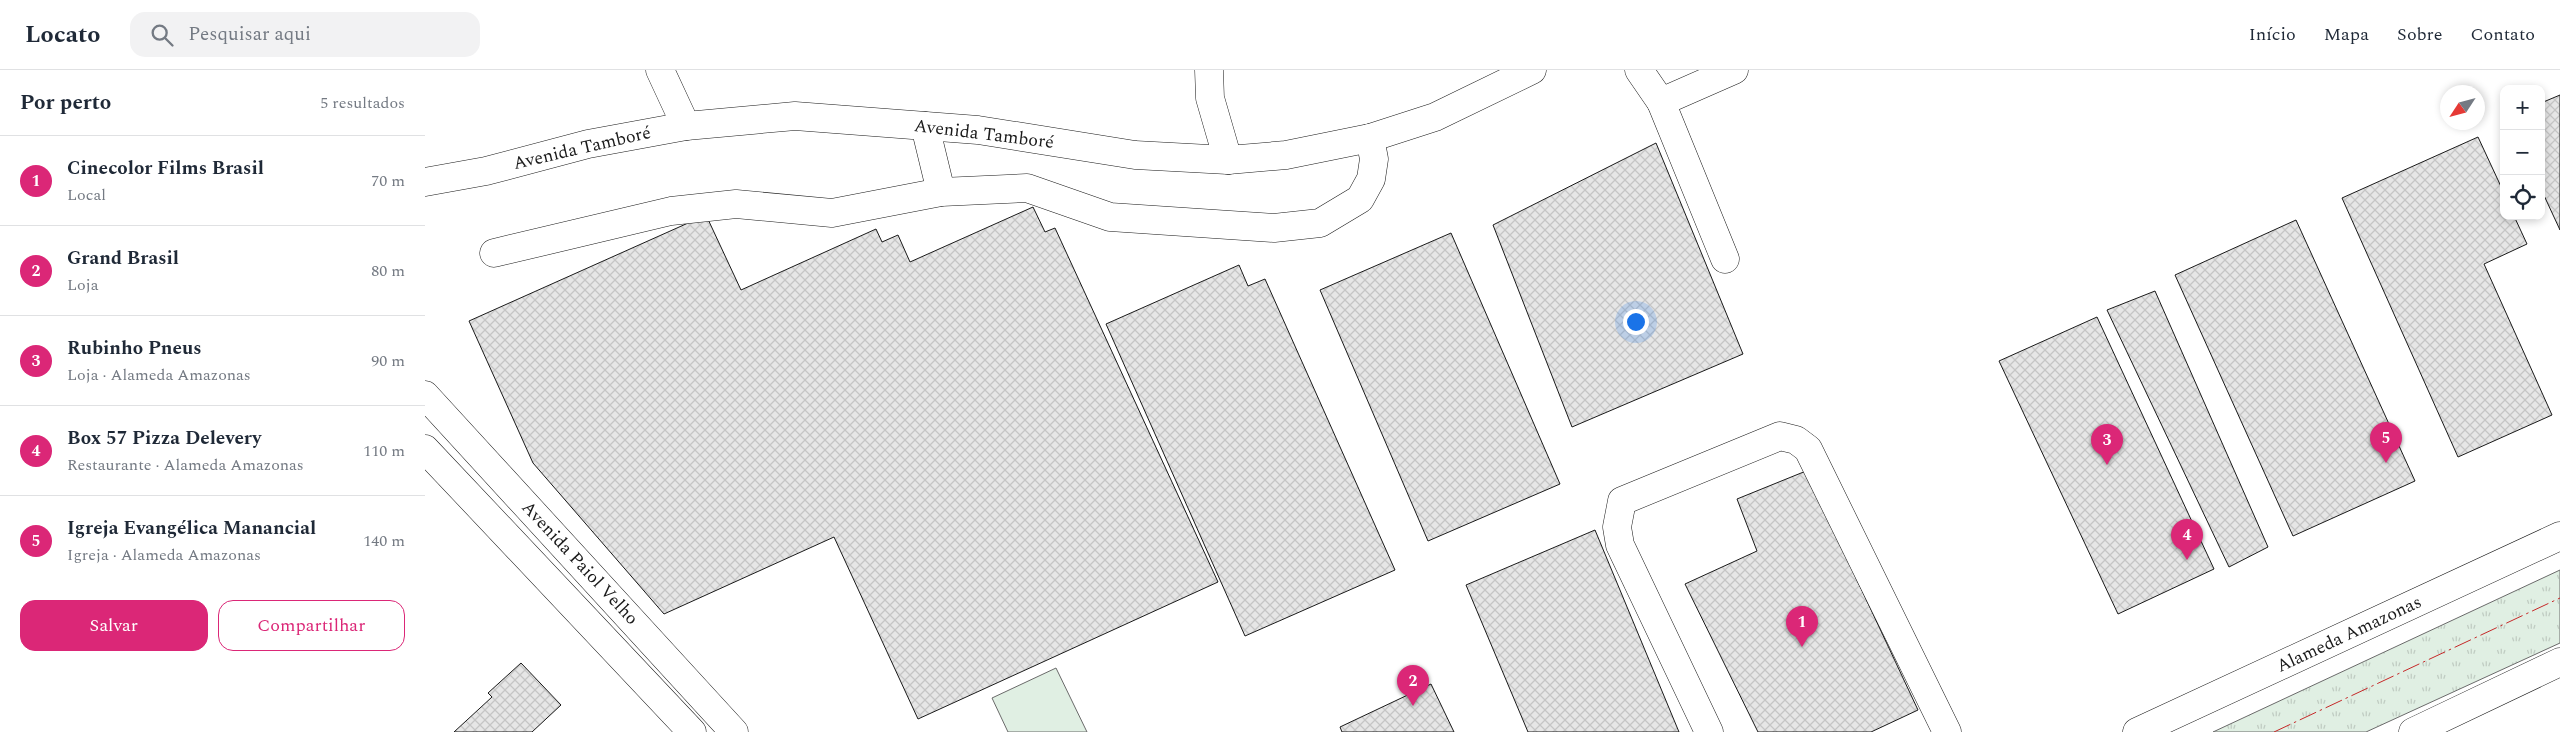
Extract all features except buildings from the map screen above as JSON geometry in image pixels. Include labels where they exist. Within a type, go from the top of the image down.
[{"type":"main road","points":[[661,70],[686,126]]},
{"type":"main road","points":[[1209,70],[1210,98],[1228,160]]},
{"type":"main road","name":"Avenida Tamboré","points":[[425,182],[486,171],[588,144],[686,126],[795,116],[978,130],[1135,155],[1228,160],[1286,155],[1370,138],[1435,117],[1532,70]]},
{"type":"main road","points":[[1639,70],[1661,102],[1725,259]]},
{"type":"main road","points":[[1661,102],[1734,70]]},
{"type":"main road","points":[[925,126],[941,192]]},
{"type":"main road","points":[[495,253],[671,211],[736,204],[832,213],[941,192],[1027,188],[1110,217],[1274,228],[1321,223],[1360,199],[1371,179],[1374,159],[1370,138]]},
{"type":"main road","name":"Avenida Paiol Velho","points":[[425,395],[734,732]]},
{"type":"main road","points":[[1709,732],[1619,545],[1617,527],[1622,501],[1780,436],[1796,440],[1808,449],[1947,732]]},
{"type":"main road","name":"Avenida Paiol Velho","points":[[425,449],[691,732]]},
{"type":"main road","name":"Alameda Amazonas","points":[[2152,729],[2560,536]]},
{"type":"main road","points":[[2413,732],[2560,662]]},
{"type":"green space","points":[[2560,570],[2560,643],[2366,732],[2213,732]]},
{"type":"green space","points":[[1056,668],[1087,732],[1008,732],[992,698]]},
{"type":"power","points":[[2274,732],[2560,598]]},
{"type":"place","name":"Igreja Evangélica Manancial","points":[[2386,463]]},
{"type":"place","name":"Rubinho Pneus","points":[[2107,465]]},
{"type":"place","name":"Box 57 Pizza Delevery","points":[[2187,560]]},
{"type":"place","name":"Cinecolor Films Brasil","points":[[1802,647]]},
{"type":"place","name":"Grand Brasil","points":[[1413,706]]}]
